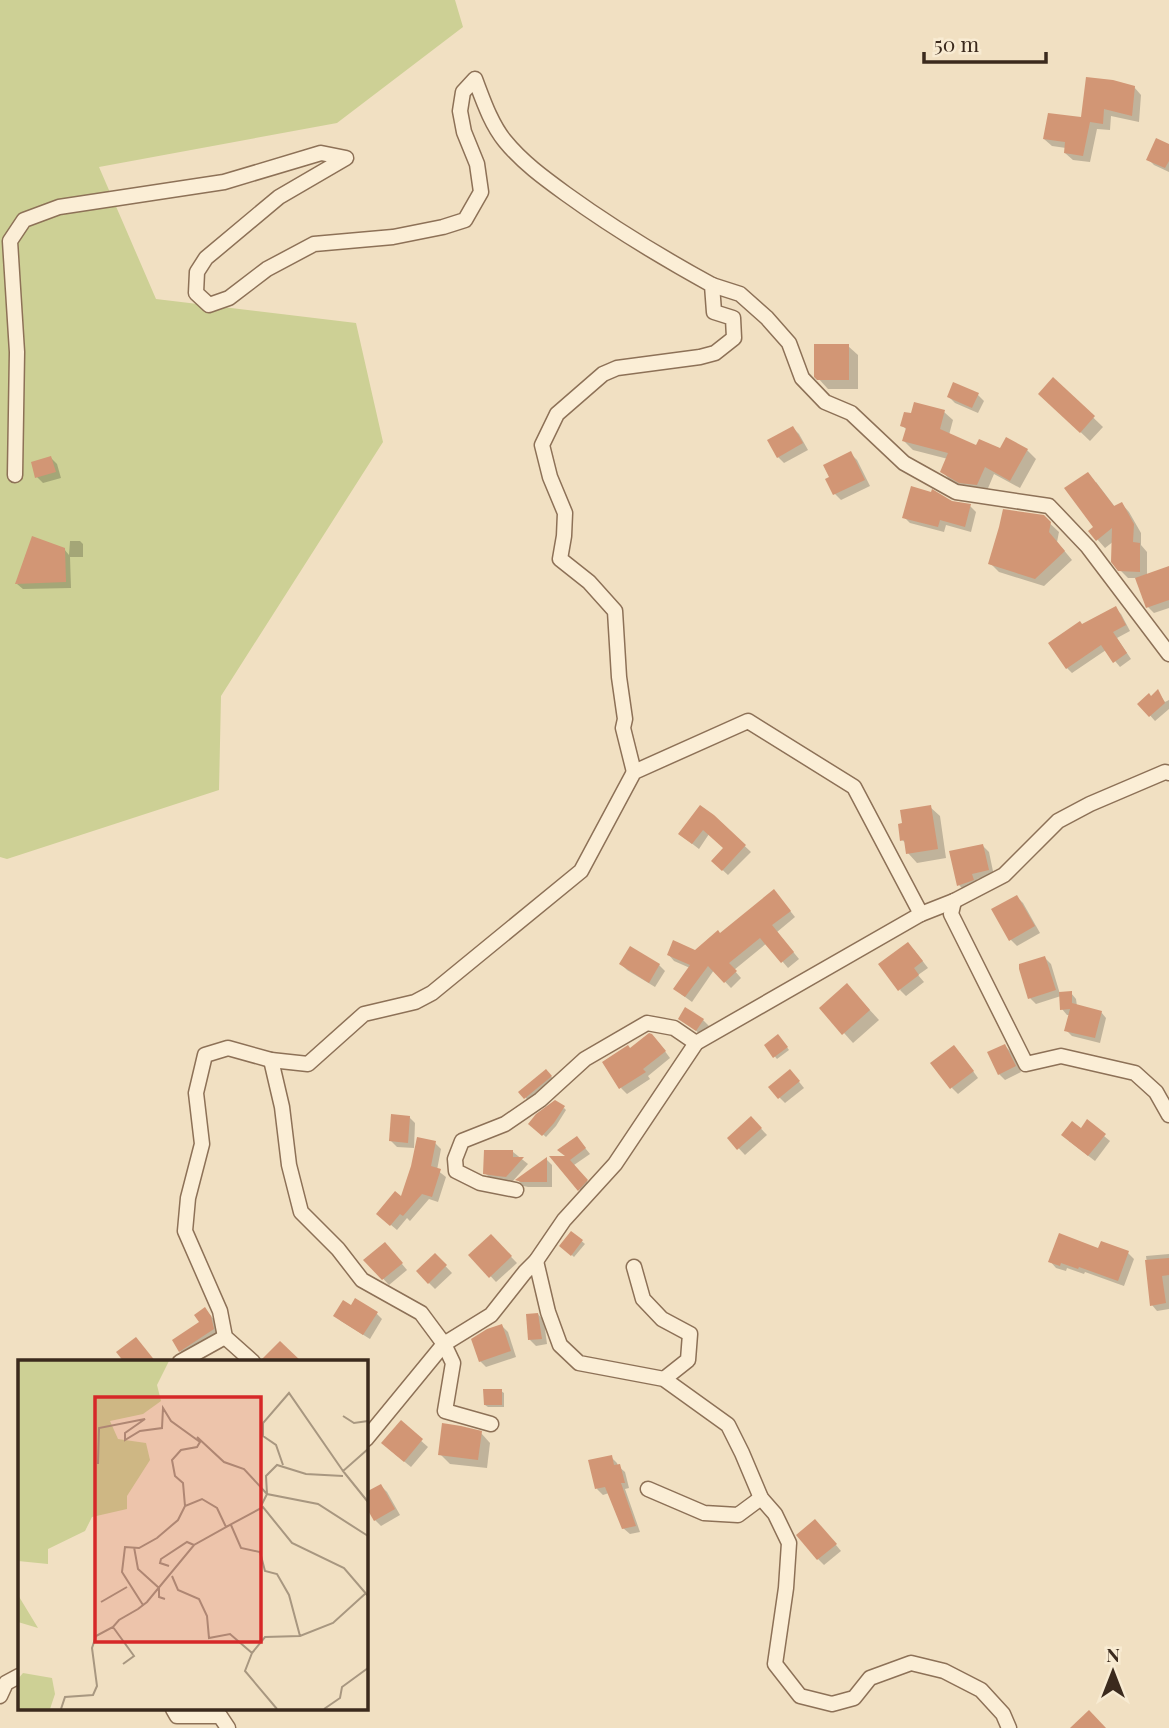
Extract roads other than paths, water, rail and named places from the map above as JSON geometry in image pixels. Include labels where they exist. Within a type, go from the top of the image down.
[{"type":"street","points":[[15,475],[17,352],[10,241],[24,220],[59,207],[224,182],[321,153],[346,158],[279,197],[206,257],[197,272],[196,292],[209,305],[229,298],[267,269],[314,244],[393,237],[465,220],[481,192],[477,164],[464,132],[460,111],[463,92],[475,79],[487,110],[504,140],[531,168],[607,223],[656,254],[712,285],[740,294],[767,318],[789,343],[802,378],[825,402],[851,413],[904,463],[956,492],[1049,506],[1088,547],[1169,654]]},
{"type":"street","points":[[634,772],[623,728],[625,719],[619,677],[615,611],[589,582],[560,559],[565,513],[550,477],[542,445],[557,414],[603,374],[617,368],[715,353],[734,338],[733,318],[714,312],[712,285]]},
{"type":"street","points":[[251,1360],[225,1337],[220,1311],[185,1231],[188,1198],[202,1144],[196,1093],[205,1055],[228,1048],[271,1060],[308,1064],[364,1014],[415,1002],[432,993],[581,871],[634,772],[748,721],[854,787],[921,914]]},
{"type":"street","points":[[368,1436],[444,1345],[491,1315],[536,1261],[564,1220],[615,1164],[696,1043],[921,914],[954,901],[1004,875],[1058,821],[1168,770]]},
{"type":"street","points":[[954,901],[951,914],[1026,1065],[1061,1056],[1135,1073],[1156,1091],[1169,1115]]},
{"type":"street","points":[[516,1190],[480,1183],[456,1171],[455,1158],[462,1141],[505,1124],[540,1100],[585,1059],[647,1023],[674,1028],[696,1043]]},
{"type":"street","points":[[271,1060],[282,1107],[289,1165],[301,1212],[338,1249],[362,1280],[421,1313],[444,1345],[453,1363],[445,1411],[491,1423]]},
{"type":"street","points":[[536,1261],[548,1312],[560,1345],[579,1363],[664,1380],[728,1425],[761,1499],[775,1514],[789,1543],[786,1588],[775,1664],[800,1696],[832,1704],[854,1698],[870,1678],[911,1663],[944,1671],[981,1690],[1003,1714],[1009,1728]]},
{"type":"street","points":[[634,1266],[643,1299],[662,1318],[690,1334],[688,1360],[664,1380]]},
{"type":"street","points":[[184,1360],[225,1337]]},
{"type":"street","points":[[648,1489],[704,1513],[738,1515],[761,1499]]},
{"type":"street","points":[[0,1696],[6,1683],[18,1677]]},
{"type":"street","points":[[174,1710],[177,1716],[220,1716],[228,1728]]}]
